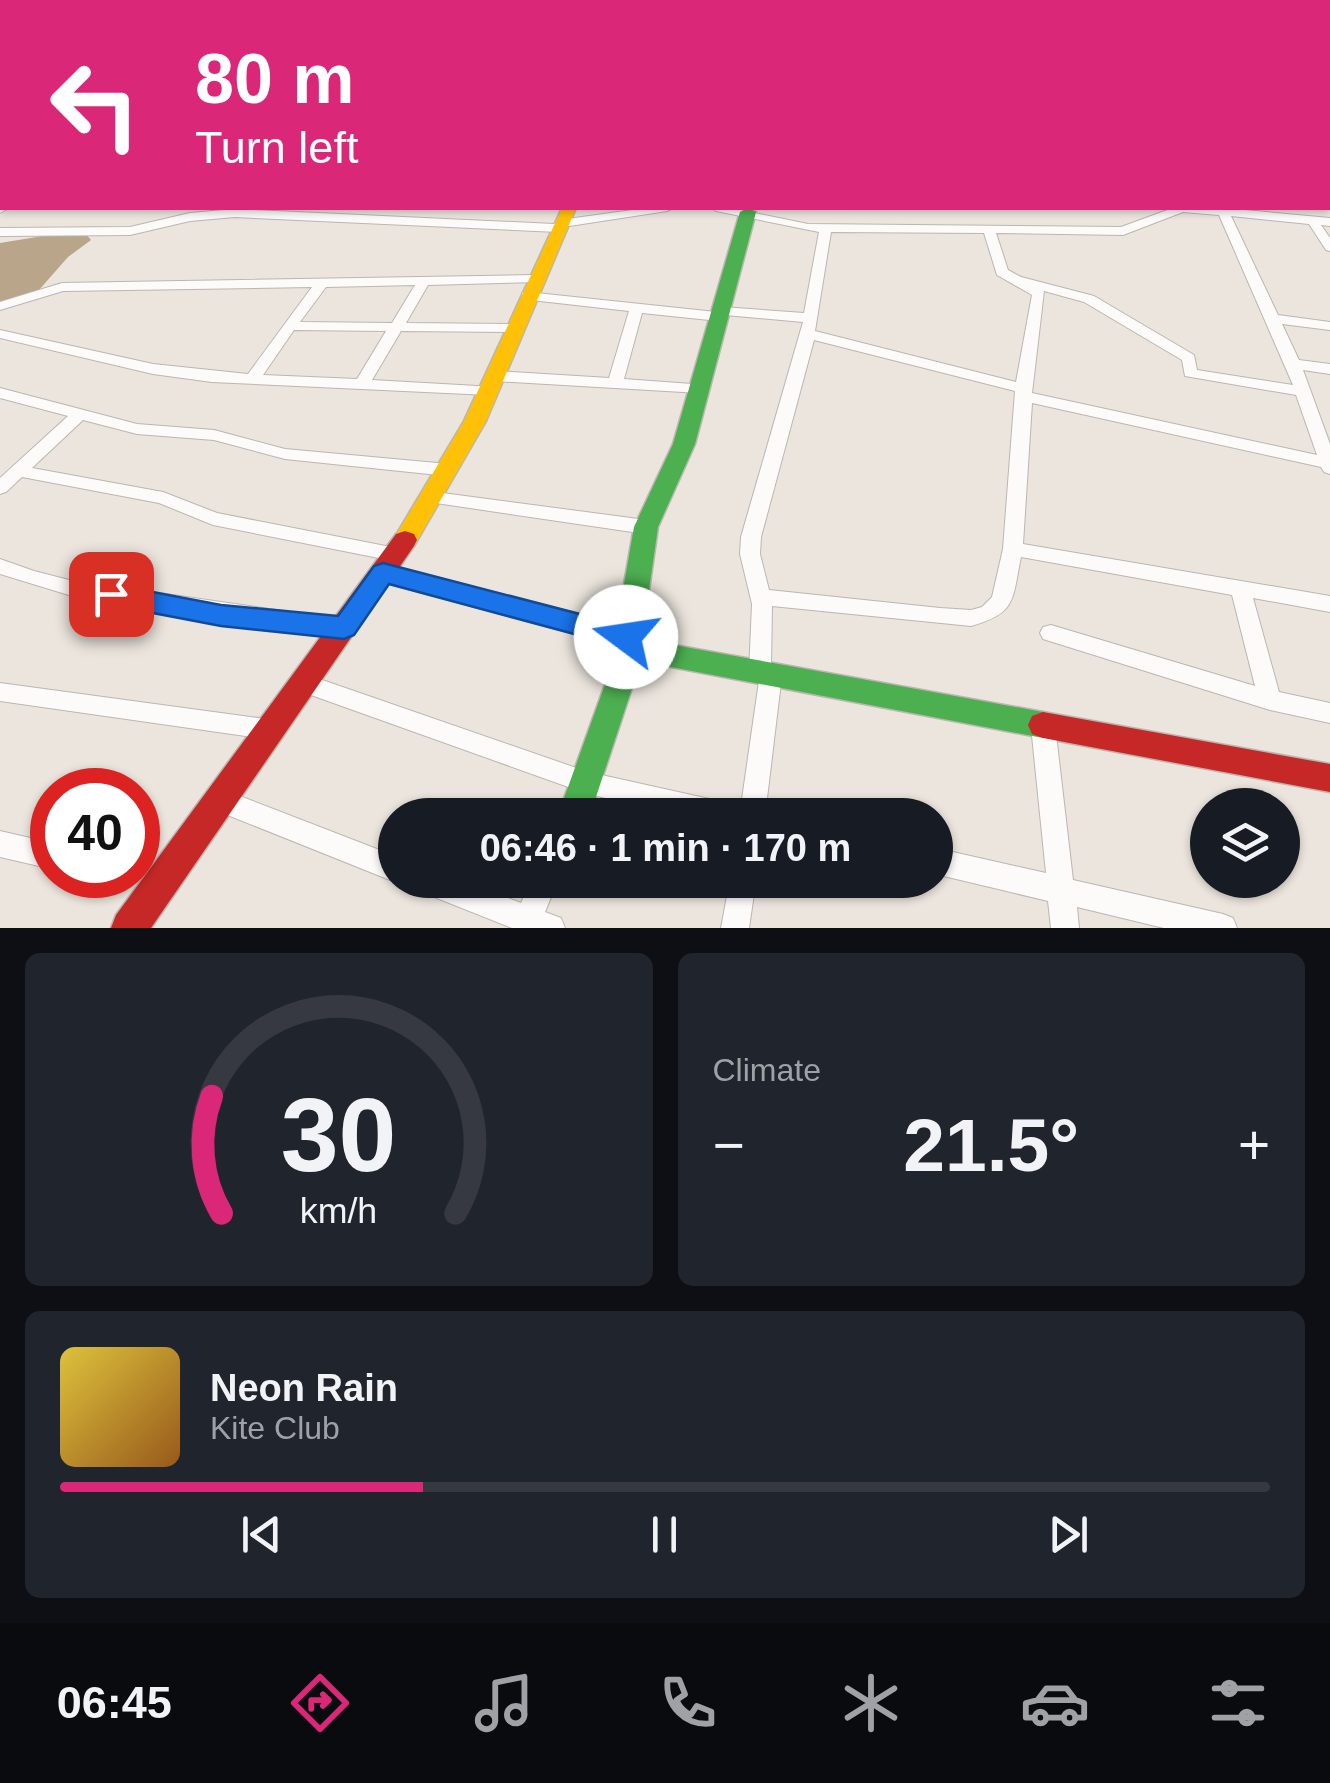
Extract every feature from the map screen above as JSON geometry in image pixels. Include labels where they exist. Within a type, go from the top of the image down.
[{"type":"street","points":[[462,224],[473,210]]},
{"type":"street","points":[[0,232],[130,230],[190,217],[248,211],[462,224],[562,220],[650,210]]},
{"type":"street","points":[[732,210],[798,226],[1124,231],[1171,210],[1330,222]]},
{"type":"street","points":[[1297,210],[1315,220],[1329,243]]},
{"type":"street","points":[[0,306],[62,287],[424,281],[530,288],[636,311],[721,314],[810,326],[1024,392],[1329,466],[1324,431],[1223,211]]},
{"type":"street","points":[[581,798],[622,676],[646,527],[671,478],[748,212]]},
{"type":"street","points":[[160,865],[219,800],[266,729],[305,683],[435,498],[492,383],[562,220]]},
{"type":"street","points":[[754,798],[766,673],[751,537],[810,326],[826,226]]},
{"type":"street","points":[[990,229],[1002,272],[1090,299],[1189,358],[1190,373],[1304,392]]},
{"type":"street","points":[[361,385],[424,281]]},
{"type":"street","points":[[759,597],[970,618],[988,613],[1002,600],[1013,549],[1024,392],[1039,293],[1023,281]]},
{"type":"street","points":[[252,380],[322,282]]},
{"type":"street","points":[[615,383],[636,311]]},
{"type":"street","points":[[1269,318],[1330,326]]},
{"type":"street","points":[[290,326],[514,328]]},
{"type":"street","points":[[0,334],[153,369],[252,380],[361,385],[615,383],[700,388]]},
{"type":"street","points":[[1293,364],[1330,369]]},
{"type":"street","points":[[0,393],[138,429],[214,436],[285,454],[448,470]]},
{"type":"street","points":[[0,488],[80,414]]},
{"type":"street","points":[[18,471],[163,498],[213,519],[389,563],[626,637],[672,656],[1330,778]]},
{"type":"street","points":[[435,498],[646,527]]},
{"type":"street","points":[[1013,549],[1330,604]]},
{"type":"street","points":[[0,566],[34,582],[74,590],[221,616],[344,628]]},
{"type":"street","points":[[1242,590],[1270,700]]},
{"type":"street","points":[[1051,634],[1270,700],[1330,713]]},
{"type":"street","points":[[305,683],[588,783],[656,798]]},
{"type":"street","points":[[0,692],[266,729]]},
{"type":"street","points":[[1042,726],[1065,928]]},
{"type":"street","points":[[219,800],[378,862]]},
{"type":"street","points":[[0,844],[30,851]]},
{"type":"street","points":[[953,865],[1223,928]]},
{"type":"street","points":[[129,928],[141,898]]},
{"type":"street","points":[[468,898],[535,925],[541,898]]},
{"type":"street","points":[[736,928],[740,898]]},
{"type":"shaded area","points":[[55,234],[86,234],[91,240],[68,257],[39,290],[0,304],[0,243]]},
{"type":"traffic: fast","points":[[580,798],[622,676],[646,527],[684,444],[748,212]]},
{"type":"traffic: fast","points":[[383,573],[626,637],[671,656],[1043,725]]},
{"type":"traffic: slow","points":[[405,540],[475,421],[568,210]]},
{"type":"traffic: jam","points":[[129,928],[405,540]]},
{"type":"traffic: jam","points":[[1043,725],[1330,778]]},
{"type":"route","points":[[111,594],[221,616],[344,628],[383,572],[626,637]]}]
